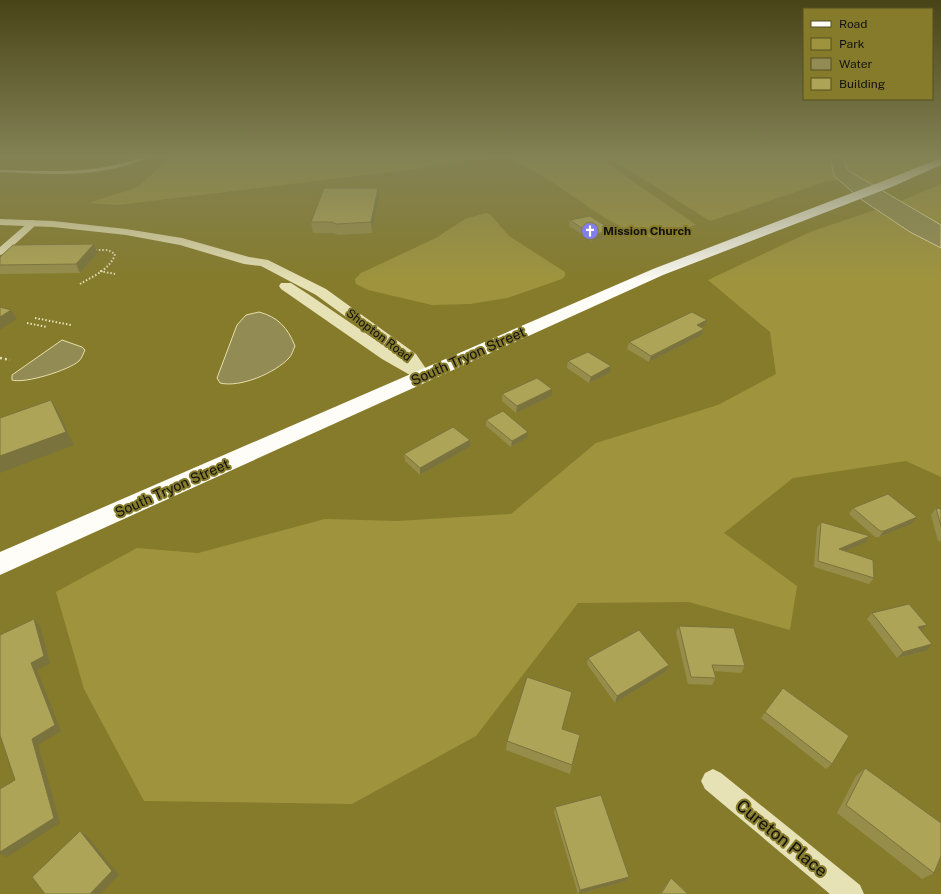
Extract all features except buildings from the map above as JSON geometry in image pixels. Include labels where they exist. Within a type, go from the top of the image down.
[{"type":"main road","name":"South Tryon Street","points":[[0,564],[658,272],[849,199]]},
{"type":"street","name":"Shopton Road","points":[[0,222],[92,227],[163,238],[209,249],[248,261],[251,269],[305,297],[396,363],[423,376]]},
{"type":"street","points":[[0,252],[33,223]]},
{"type":"street","name":"Cureton Place","points":[[713,781],[851,894]]},
{"type":"path","points":[[80,284],[112,262],[116,254],[108,250],[90,250]]},
{"type":"path","points":[[99,271],[115,274]]},
{"type":"path","points":[[35,318],[71,325]]},
{"type":"path","points":[[28,323],[47,327]]},
{"type":"path","points":[[0,358],[10,360]]},
{"type":"green space","points":[[101,199],[170,199],[118,205],[88,203]]},
{"type":"green space","points":[[577,199],[658,199],[696,225],[654,238],[635,234],[605,218]]},
{"type":"green space","points":[[674,199],[776,199],[710,221]]},
{"type":"green space","points":[[906,199],[941,199],[941,477],[906,461],[793,478],[724,533],[797,586],[790,630],[689,602],[578,603],[476,736],[352,804],[144,801],[84,689],[56,592],[137,548],[198,553],[325,519],[397,521],[511,514],[596,443],[718,405],[776,374],[770,332],[708,280],[810,232]]},
{"type":"green space","points":[[486,213],[490,214],[509,236],[565,272],[565,276],[562,279],[507,298],[470,304],[432,305],[368,290],[356,284],[355,279],[361,273],[436,238],[465,219]]},
{"type":"water","points":[[861,199],[896,199],[941,225],[941,248],[910,232]]},
{"type":"water","points":[[259,312],[277,320],[286,329],[295,346],[291,355],[283,364],[257,378],[237,383],[220,383],[217,378],[237,325],[246,315]]},
{"type":"water","points":[[62,340],[82,347],[85,350],[79,361],[74,365],[47,375],[27,380],[12,380],[12,375]]},
{"type":"place","name":"Mission Church","points":[[590,231]]}]
